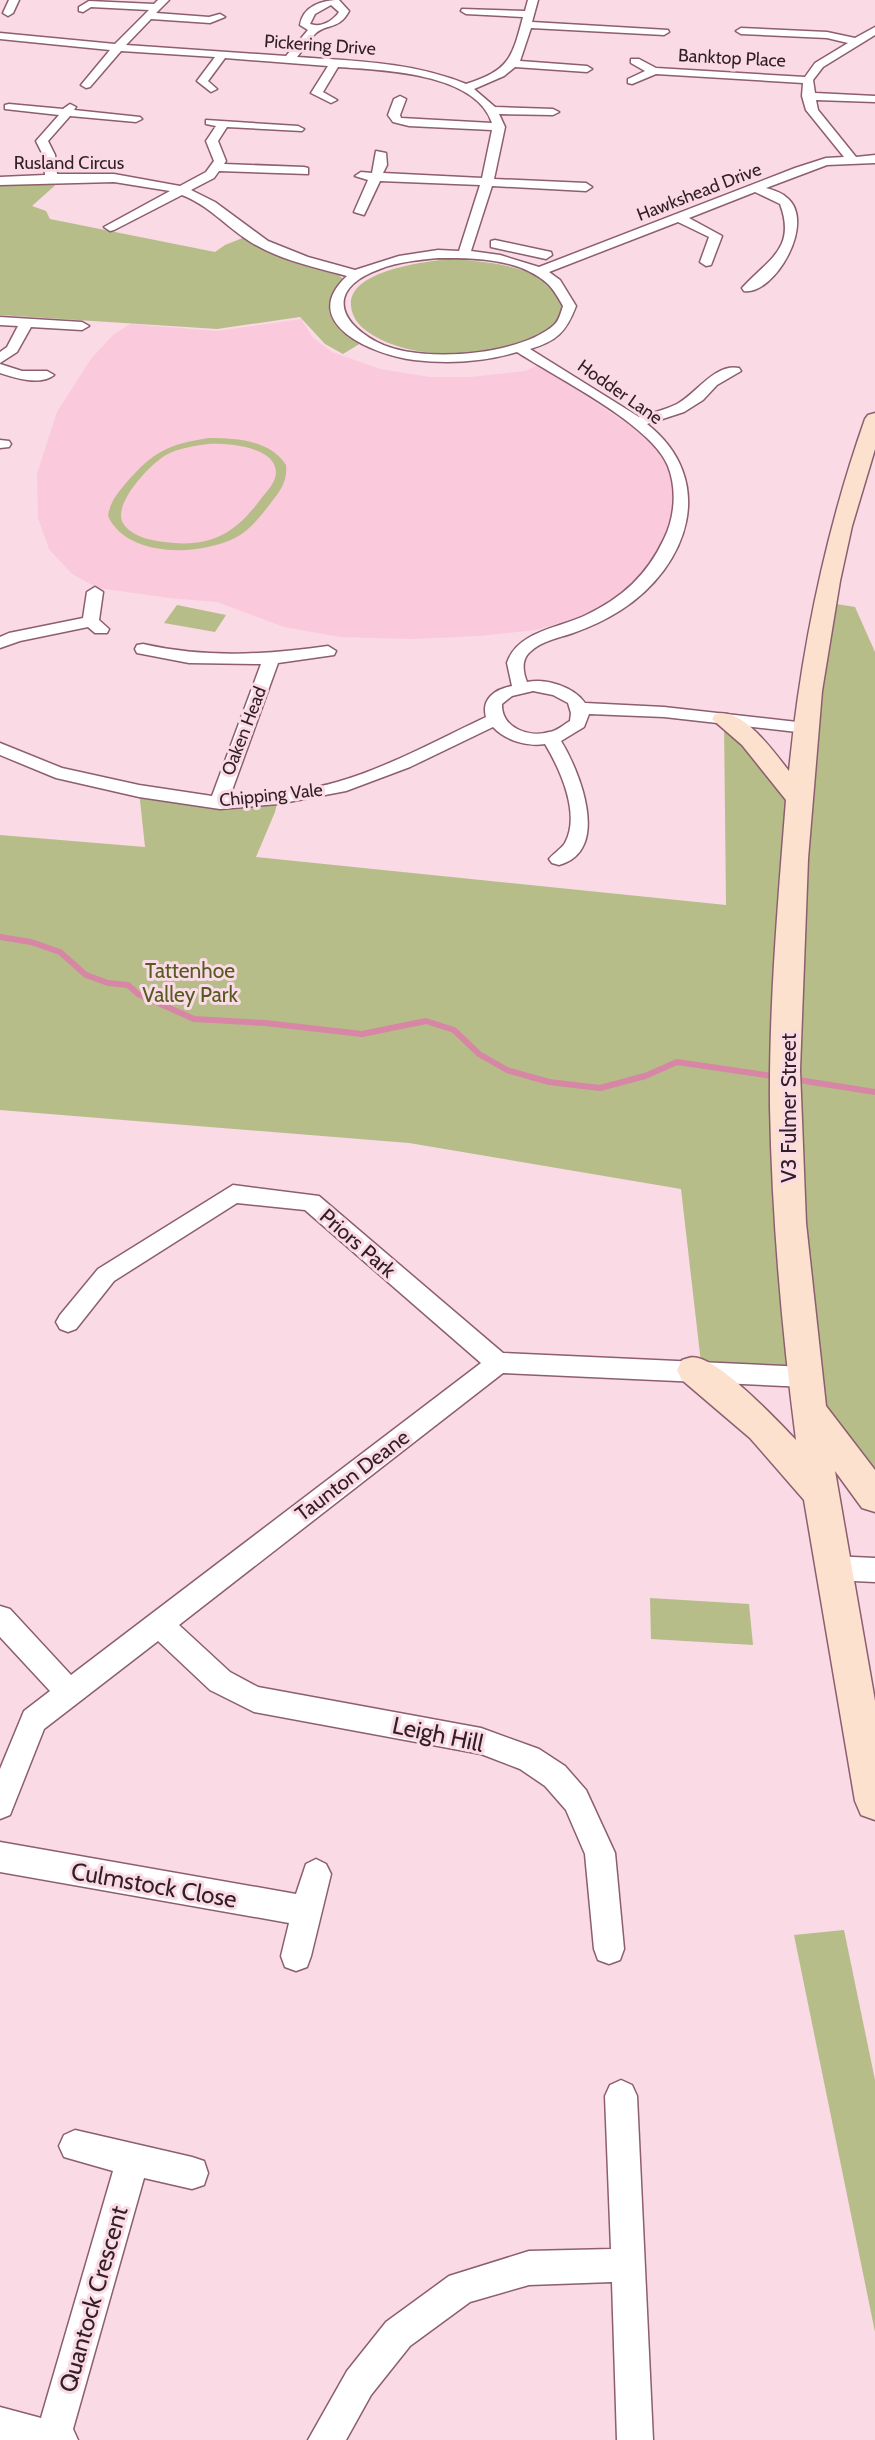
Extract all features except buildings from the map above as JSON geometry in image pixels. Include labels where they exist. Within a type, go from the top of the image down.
[{"type":"street","points":[[465,88],[505,72],[514,64],[533,0]]},
{"type":"street","points":[[289,60],[314,29],[337,22],[344,11],[333,1],[311,11],[305,18],[305,25],[314,29]]},
{"type":"street","points":[[457,3],[462,13],[664,32]]},
{"type":"street","points":[[83,9],[89,4],[158,8],[210,20],[220,17]]},
{"type":"street","points":[[86,85],[158,8]]},
{"type":"street","points":[[640,30],[641,16]]},
{"type":"street","points":[[741,19],[741,34],[827,35],[855,41]]},
{"type":"street","points":[[852,159],[812,110],[808,96],[808,79],[819,65],[875,30]]},
{"type":"street","name":"Pickering Drive","points":[[0,36],[118,48],[389,67],[465,88],[486,102],[499,127]]},
{"type":"street","points":[[7,50],[20,40]]},
{"type":"street","points":[[211,89],[202,81],[222,55]]},
{"type":"street","name":"Banktop Place","points":[[635,61],[654,71],[808,79]]},
{"type":"street","points":[[331,100],[317,93],[335,63]]},
{"type":"street","points":[[514,64],[588,69]]},
{"type":"street","name":"Banktop Place","points":[[632,81],[654,71]]},
{"type":"street","points":[[71,84],[104,87]]},
{"type":"street","points":[[808,96],[875,99]]},
{"type":"street","points":[[401,104],[394,115],[397,120],[409,123],[499,127],[464,254]]},
{"type":"street","points":[[9,107],[69,109],[134,120]]},
{"type":"street","points":[[51,177],[48,155],[42,141],[46,131],[69,109]]},
{"type":"street","points":[[491,110],[554,112]]},
{"type":"street","points":[[115,221],[210,175],[220,161],[212,141],[216,123],[279,132],[298,129]]},
{"type":"street","points":[[360,212],[381,165],[380,152]]},
{"type":"street","name":"Hawkshead Drive","points":[[538,272],[799,171],[826,162],[875,159]]},
{"type":"street","points":[[218,167],[280,167],[304,171]]},
{"type":"street","points":[[360,176],[587,187]]},
{"type":"street","name":"Rusland Circus","points":[[0,181],[98,177],[143,181],[180,190],[212,204],[253,238],[289,254],[357,275]]},
{"type":"street","points":[[749,288],[774,270],[783,256],[792,228],[784,200],[757,189]]},
{"type":"street","points":[[679,218],[716,236],[706,262]]},
{"type":"street","points":[[453,239],[547,255]]},
{"type":"street","points":[[354,261],[378,250]]},
{"type":"street","points":[[464,254],[494,258],[538,272],[561,289],[568,301],[568,312],[555,331],[522,349],[503,354],[453,359],[423,357],[372,344],[351,332],[337,317],[336,300],[346,283],[357,275],[378,265],[408,258],[464,254]]},
{"type":"street","points":[[0,321],[82,326]]},
{"type":"street","points":[[0,359],[12,349],[27,323]]},
{"type":"street","name":"Hodder Lane","points":[[521,687],[514,675],[522,650],[536,640],[617,606],[648,578],[671,543],[681,513],[683,485],[674,463],[662,445],[635,423],[522,349]]},
{"type":"street","points":[[0,368],[20,375],[47,375]]},
{"type":"street","points":[[635,423],[678,409],[698,397],[712,382],[734,371]]},
{"type":"street","name":"V3 Fulmer Street","points":[[875,419],[857,466],[812,662],[799,799],[788,1017],[786,1135],[789,1219],[807,1393],[832,1568],[875,1801]]},
{"type":"street","points":[[0,643],[15,637],[96,625],[95,592]]},
{"type":"street","name":"Oaken Head","points":[[155,649],[194,658],[271,660],[328,651]]},
{"type":"street","name":"Oaken Head","points":[[220,803],[222,788],[271,660]]},
{"type":"street","points":[[580,708],[578,723],[572,730],[551,738],[537,739],[510,734],[493,720],[492,704],[499,697],[521,687],[546,687],[568,695],[580,708],[806,728]]},
{"type":"street","points":[[724,719],[751,740],[799,799]]},
{"type":"street","name":"Chipping Vale","points":[[0,748],[55,772],[139,791],[220,803],[340,787],[404,763],[493,720]]},
{"type":"street","points":[[551,738],[573,782],[578,813],[574,843],[559,859]]},
{"type":"street","name":"Priors Park","points":[[68,1322],[106,1275],[233,1194],[311,1202],[498,1363]]},
{"type":"street","points":[[498,1363],[694,1370],[807,1393],[875,1497]]},
{"type":"street","name":"Taunton Deane","points":[[0,1805],[34,1720],[68,1691],[498,1363]]},
{"type":"street","points":[[694,1370],[745,1409],[781,1445],[822,1496]]},
{"type":"street","points":[[832,1568],[875,1570]]},
{"type":"street","points":[[0,1618],[68,1691]]},
{"type":"street","name":"Leigh Hill","points":[[158,1623],[220,1681],[254,1699],[481,1741],[529,1759],[555,1776],[576,1800],[600,1853],[609,1949]]},
{"type":"street","name":"Culmstock Close","points":[[0,1857],[307,1911]]},
{"type":"street","points":[[296,1956],[316,1874]]},
{"type":"street","points":[[621,2096],[635,2440]]},
{"type":"street","points":[[75,2146],[192,2173]]},
{"type":"street","name":"Quantock Crescent","points":[[0,2425],[55,2439],[133,2159]]},
{"type":"street","points":[[326,2440],[359,2384],[398,2334],[461,2288],[529,2268],[627,2265]]},
{"type":"shaded area","points":[[301,319],[313,338],[332,352],[380,369],[430,377],[470,377],[525,371],[539,365],[634,428],[667,458],[676,491],[675,524],[637,580],[606,603],[576,618],[536,630],[478,636],[412,639],[340,637],[284,627],[217,602],[98,588],[72,574],[49,549],[38,518],[37,474],[57,412],[91,359],[113,335],[130,324],[217,331]]},
{"type":"green space","points":[[61,180],[32,206],[46,211],[50,219],[215,252],[245,237],[336,272],[345,281],[330,302],[334,315],[345,331],[361,343],[343,354],[325,344],[300,317],[217,329],[0,315],[0,184]]},
{"type":"green space","points":[[449,259],[479,261],[531,273],[555,291],[561,304],[558,319],[543,334],[520,345],[476,354],[428,353],[406,348],[385,342],[368,332],[357,321],[351,306],[353,294],[362,284],[390,270]]},
{"type":"green space","points":[[209,438],[241,440],[262,445],[286,465],[284,482],[277,495],[245,531],[220,544],[184,550],[147,546],[131,540],[117,530],[108,516],[112,502],[145,464],[162,451],[183,443]],"holes":[[[216,444],[259,451],[274,463],[276,476],[273,484],[240,522],[219,536],[194,543],[148,539],[133,533],[125,526],[121,518],[126,498],[150,467],[176,451]]]},
{"type":"green space","name":"Tattenhoe Valley Park","points":[[824,602],[855,607],[875,652],[875,1497],[806,1377],[701,1363],[681,1189],[409,1143],[0,1110],[0,835],[145,847],[139,791],[220,803],[278,798],[256,857],[726,905],[724,719],[798,798]]},
{"type":"green space","points":[[177,605],[226,615],[215,632],[164,623]]},
{"type":"green space","points":[[650,1598],[749,1604],[753,1645],[651,1639]]},
{"type":"green space","points":[[844,1930],[875,2080],[875,2332],[794,1935]]},
{"type":"waterway","points":[[0,937],[31,942],[60,952],[86,975],[108,983],[128,985],[138,994],[194,1019],[265,1023],[362,1034],[426,1021],[454,1030],[479,1054],[507,1070],[549,1082],[600,1088],[645,1076],[677,1062],[779,1077]]},
{"type":"waterway","points":[[792,1079],[875,1092]]}]
